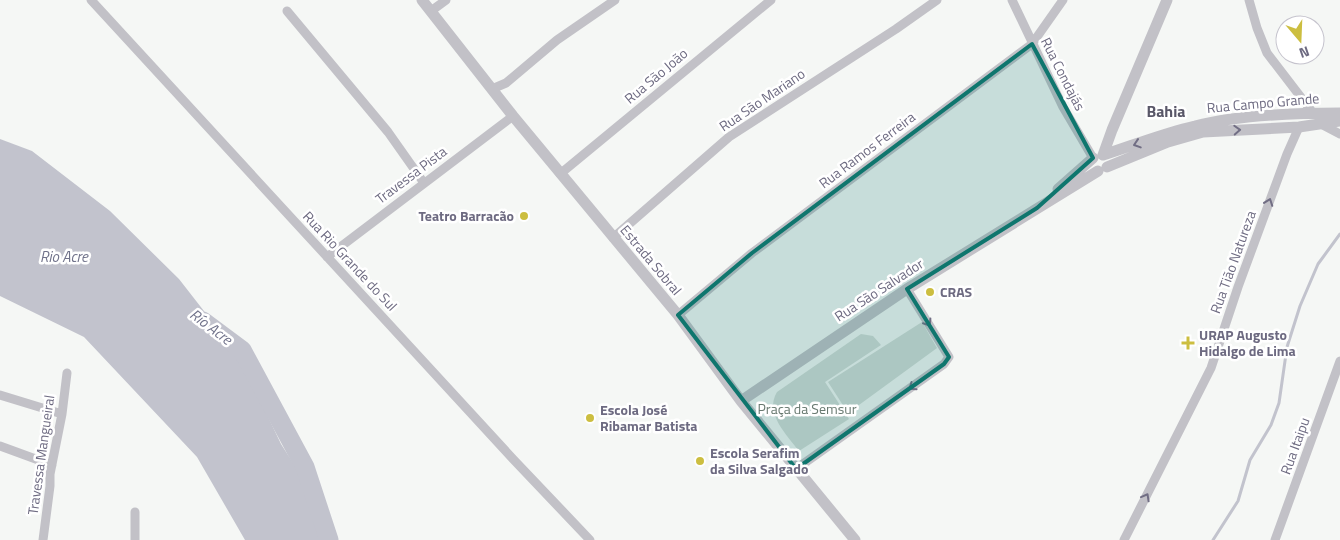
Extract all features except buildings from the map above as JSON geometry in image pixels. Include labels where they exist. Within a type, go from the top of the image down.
[{"type":"street","name":"Rua Rio Grande do Sul","points":[[91,0],[513,460],[590,540]]},
{"type":"street","name":"Estrada Sobral","points":[[422,0],[560,174],[678,315],[741,401],[854,540]]},
{"type":"street","points":[[431,12],[446,0]]},
{"type":"street","points":[[492,90],[506,83],[557,40],[615,0]]},
{"type":"street","name":"Rua São João","points":[[560,174],[770,0]]},
{"type":"street","name":"Rua São Mariano","points":[[613,238],[729,138],[937,0]]},
{"type":"street","name":"Rua Condajás","points":[[1012,0],[1062,107],[1098,156]]},
{"type":"street","name":"Rua Ramos Ferreira","points":[[678,315],[752,253],[1032,44],[1063,0]]},
{"type":"street","points":[[1103,169],[1108,159],[1098,156],[1112,130],[1167,0]]},
{"type":"street","points":[[1249,0],[1267,53],[1321,124],[1340,134]]},
{"type":"street","points":[[287,11],[388,132],[424,183]]},
{"type":"street","name":"Rua Campo Grande","points":[[1036,208],[1098,156],[1173,132],[1210,122],[1238,118],[1340,112]]},
{"type":"street","name":"Travessa Pista","points":[[327,257],[513,116]]},
{"type":"street","name":"Rua Campo Grande","points":[[1036,208],[1103,169],[1168,142],[1203,132],[1299,127],[1340,121]]},
{"type":"street","name":"Rua Tião Natureza","points":[[1124,540],[1211,368],[1238,287],[1287,154],[1299,127]]},
{"type":"street","name":"Rua São Salvador","points":[[741,401],[907,289],[1036,208]]},
{"type":"street","points":[[796,469],[944,364],[949,356],[907,289]]},
{"type":"street","name":"Rua Itaipu","points":[[1275,540],[1340,361]]},
{"type":"street","name":"Travessa Mangueiral","points":[[43,540],[50,474],[62,414],[67,374]]},
{"type":"street","points":[[0,395],[62,414]]},
{"type":"street","points":[[0,446],[52,465]]},
{"type":"street","points":[[135,512],[135,540]]},
{"type":"highlighted area","points":[[1032,44],[1093,158],[1037,208],[907,289],[949,357],[944,364],[796,469],[678,315],[752,253]]},
{"type":"green space","points":[[922,322],[937,348],[848,413],[828,382]]},
{"type":"green space","name":"Praça da Semsur","points":[[861,334],[873,336],[881,345],[825,382],[849,419],[799,451],[783,431],[775,416],[773,408],[777,392]]},
{"type":"water","name":"Rio Acre","points":[[0,139],[32,151],[110,211],[179,279],[239,356],[281,444],[333,526],[338,540],[245,540],[197,457],[84,337],[0,296]]},
{"type":"waterway","points":[[1213,540],[1238,501],[1250,460],[1271,425],[1279,403],[1287,347],[1300,306],[1318,264],[1340,234]]},
{"type":"waterway","name":"Río Acre","points":[[203,321],[242,350],[305,467],[329,540]]},
{"type":"place","name":"Teatro Barracão","points":[[524,216]]},
{"type":"place","name":"CRAS","points":[[930,292]]},
{"type":"place","name":"URAP Augusto Hidalgo de Lima","points":[[1188,343]]},
{"type":"place","name":"Escola José Ribamar Batista","points":[[590,418]]},
{"type":"place","name":"Escola Serafim da Silva Salgado","points":[[700,461]]},
{"type":"district","name":"Bahia","points":[[1166,111]]}]
